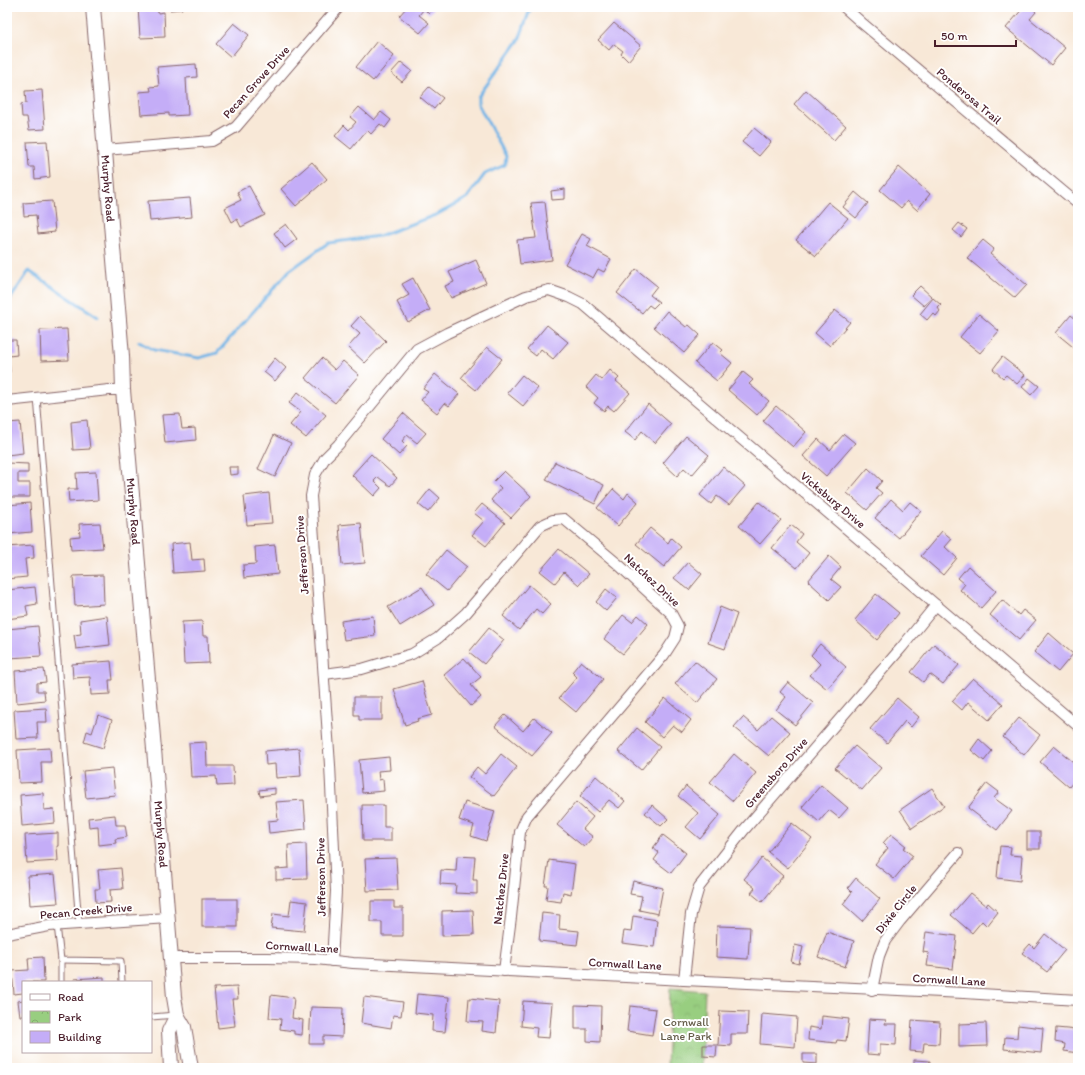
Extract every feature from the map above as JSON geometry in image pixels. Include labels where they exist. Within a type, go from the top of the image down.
[{"type":"main road","name":"Murphy Road","points":[[93,7],[171,958],[177,1015],[184,1027],[191,1068]]},
{"type":"main road","name":"Murphy Road","points":[[171,1068],[169,1031],[177,1015]]},
{"type":"street","name":"Pecan Grove Drive","points":[[105,150],[212,141],[236,127],[338,7]]},
{"type":"street","name":"Ponderosa Trail","points":[[844,7],[1078,204]]},
{"type":"street","name":"Jefferson Drive","points":[[332,961],[336,891],[330,765],[310,496],[315,475],[325,458],[338,445],[417,349],[447,333],[526,296],[549,290],[570,297]]},
{"type":"street","name":"Vicksburg Drive","points":[[570,297],[583,304],[1078,726]]},
{"type":"street","points":[[7,401],[124,390]]},
{"type":"street","name":"Natchez Drive","points":[[324,674],[362,669],[412,654],[438,638],[466,613],[540,526],[553,520],[564,519],[619,565],[671,613],[678,626],[675,638],[664,655],[527,816],[520,832],[504,971]]},
{"type":"street","name":"Greensboro Drive","points":[[684,980],[691,914],[699,887],[744,830],[902,647],[936,605]]},
{"type":"street","name":"Dixie Circle","points":[[872,990],[879,956],[886,941],[900,921],[958,853]]},
{"type":"street","name":"Pecan Creek Drive","points":[[7,934],[57,925],[168,918]]},
{"type":"street","name":"Cornwall Lane","points":[[171,958],[316,959],[353,963],[1078,1000]]},
{"type":"lane","points":[[37,397],[79,924]]},
{"type":"lane","points":[[57,925],[61,960],[61,981]]},
{"type":"lane","points":[[61,960],[121,961],[122,981]]},
{"type":"lane","points":[[152,1017],[177,1015]]},
{"type":"green space","name":"Cornwall Lane Park","points":[[670,988],[705,991],[702,1068],[667,1068]]},
{"type":"building","points":[[138,7],[157,7],[158,13],[164,12],[165,37],[140,38]]},
{"type":"building","points":[[170,7],[182,7],[182,9],[170,10]]},
{"type":"building","points":[[407,7],[435,7],[429,14],[424,9],[419,15],[429,23],[420,33],[399,16]]},
{"type":"building","points":[[1024,7],[1031,7],[1036,12],[1030,19],[1065,48],[1051,65],[1006,28]]},
{"type":"building","points":[[234,23],[249,35],[231,57],[216,44]]},
{"type":"building","points":[[614,23],[641,46],[628,61],[621,54],[623,51],[614,44],[609,50],[598,40]]},
{"type":"building","points":[[377,41],[394,56],[373,81],[356,67]]},
{"type":"building","points":[[401,62],[412,71],[402,82],[391,73]]},
{"type":"building","points":[[196,64],[197,77],[186,78],[188,115],[169,116],[169,113],[141,115],[139,92],[151,91],[150,87],[159,86],[157,67]]},
{"type":"building","points":[[429,87],[443,98],[434,109],[420,97]]},
{"type":"building","points":[[42,90],[45,129],[29,130],[27,117],[22,117],[21,104],[26,103],[25,91]]},
{"type":"building","points":[[806,90],[846,126],[834,140],[794,104]]},
{"type":"building","points":[[359,107],[374,120],[381,112],[391,120],[385,128],[380,124],[371,134],[367,130],[351,149],[335,136],[344,125],[349,130],[356,122],[350,117]]},
{"type":"building","points":[[754,128],[771,142],[759,156],[742,142]]},
{"type":"building","points":[[47,141],[50,177],[35,179],[34,167],[29,167],[27,142]]},
{"type":"building","points":[[312,162],[327,179],[296,206],[281,189]]},
{"type":"building","points":[[899,167],[930,194],[917,210],[907,201],[901,208],[880,190]]},
{"type":"building","points":[[249,186],[265,215],[241,227],[237,219],[232,222],[225,208],[241,200],[237,192]]},
{"type":"building","points":[[565,189],[565,199],[552,200],[551,191]]},
{"type":"building","points":[[855,192],[868,203],[856,218],[843,207]]},
{"type":"building","points":[[190,198],[192,217],[150,221],[148,201]]},
{"type":"building","points":[[52,201],[55,232],[38,234],[36,215],[24,216],[23,203]]},
{"type":"building","points":[[545,202],[552,260],[520,264],[517,240],[536,238],[531,203]]},
{"type":"building","points":[[828,202],[848,218],[816,256],[796,240]]},
{"type":"building","points":[[959,223],[967,229],[961,237],[953,230]]},
{"type":"building","points":[[286,224],[297,239],[285,248],[274,233]]},
{"type":"building","points":[[582,234],[591,239],[587,246],[611,259],[604,272],[598,269],[593,278],[565,264]]},
{"type":"building","points":[[983,240],[994,249],[990,254],[1027,285],[1015,298],[967,258]]},
{"type":"building","points":[[476,260],[486,283],[451,298],[445,286],[454,282],[449,272]]},
{"type":"building","points":[[636,269],[657,286],[650,295],[659,302],[653,308],[649,305],[642,313],[617,293]]},
{"type":"building","points":[[413,278],[430,310],[408,322],[397,302],[409,295],[402,284]]},
{"type":"building","points":[[920,286],[932,297],[924,306],[911,295]]},
{"type":"building","points":[[933,298],[941,305],[938,308],[940,311],[936,316],[933,313],[927,320],[920,314]]},
{"type":"building","points":[[835,310],[850,322],[830,346],[815,333]]},
{"type":"building","points":[[667,311],[686,327],[689,325],[700,335],[684,353],[654,327]]},
{"type":"building","points":[[979,314],[999,331],[980,353],[960,337]]},
{"type":"building","points":[[1071,315],[1078,321],[1078,351],[1056,333]]},
{"type":"building","points":[[360,316],[386,341],[365,363],[348,347],[360,334],[351,326]]},
{"type":"building","points":[[547,325],[568,342],[553,359],[541,349],[536,356],[527,349]]},
{"type":"building","points":[[67,329],[69,360],[41,361],[40,330]]},
{"type":"building","points":[[7,340],[16,340],[17,355],[9,356],[10,372],[7,372]]},
{"type":"building","points":[[713,342],[723,350],[720,353],[732,363],[717,381],[695,363]]},
{"type":"building","points":[[487,347],[502,359],[476,390],[461,378]]},
{"type":"building","points":[[1002,357],[1025,375],[1017,384],[1006,375],[1003,378],[993,369]]},
{"type":"building","points":[[275,358],[286,368],[275,381],[264,372]]},
{"type":"building","points":[[322,358],[335,370],[343,361],[359,375],[335,403],[305,378]]},
{"type":"building","points":[[610,370],[619,378],[616,381],[630,393],[614,411],[608,406],[604,411],[594,403],[598,398],[586,387],[596,375],[602,380]]},
{"type":"building","points":[[743,372],[753,380],[749,384],[769,401],[757,415],[728,390]]},
{"type":"building","points":[[435,374],[459,394],[449,406],[445,403],[437,413],[421,400],[428,392],[423,389]]},
{"type":"building","points":[[522,375],[538,388],[523,406],[507,393]]},
{"type":"building","points":[[1029,378],[1039,386],[1031,395],[1022,387]]},
{"type":"building","points":[[298,392],[326,415],[306,438],[290,425],[301,412],[289,403]]},
{"type":"building","points":[[648,404],[671,424],[655,443],[642,431],[635,440],[625,432]]},
{"type":"building","points":[[776,406],[806,432],[793,447],[763,421]]},
{"type":"building","points":[[403,413],[426,433],[417,443],[407,435],[402,441],[407,446],[399,455],[381,439]]},
{"type":"building","points":[[180,414],[182,429],[195,428],[196,440],[165,443],[162,415]]},
{"type":"building","points":[[87,420],[90,449],[73,450],[71,422]]},
{"type":"building","points":[[20,422],[23,453],[7,455],[7,432],[9,432],[8,423]]},
{"type":"building","points":[[844,434],[855,443],[826,476],[803,456],[818,439],[830,450]]},
{"type":"building","points":[[274,435],[291,443],[275,477],[258,469]]},
{"type":"building","points":[[686,436],[709,455],[692,475],[684,468],[677,476],[663,463]]},
{"type":"building","points":[[371,454],[397,478],[390,486],[378,477],[374,481],[381,488],[374,496],[352,475]]},
{"type":"building","points":[[555,462],[604,485],[595,504],[546,480]]},
{"type":"building","points":[[7,463],[28,464],[28,473],[18,473],[18,483],[30,483],[30,497],[7,497]]},
{"type":"building","points":[[229,467],[238,467],[238,474],[230,475]]},
{"type":"building","points":[[723,467],[745,486],[729,505],[717,496],[711,504],[700,495]]},
{"type":"building","points":[[868,468],[882,481],[876,488],[882,493],[867,510],[847,493]]},
{"type":"building","points":[[504,471],[531,496],[511,518],[491,500],[501,488],[494,481]]},
{"type":"building","points":[[96,472],[98,500],[69,502],[68,489],[77,489],[76,473]]},
{"type":"building","points":[[430,489],[440,498],[428,512],[418,504]]},
{"type":"building","points":[[613,489],[624,499],[628,493],[638,502],[618,526],[597,508]]},
{"type":"building","points":[[269,493],[272,523],[247,525],[244,496]]},
{"type":"building","points":[[891,499],[903,510],[910,502],[921,511],[899,538],[875,518]]},
{"type":"building","points":[[759,502],[781,520],[760,544],[739,526]]},
{"type":"building","points":[[30,503],[32,532],[7,534],[7,505]]},
{"type":"building","points":[[482,504],[505,523],[486,546],[472,535],[484,521],[474,513]]},
{"type":"building","points":[[100,523],[103,548],[71,550],[70,537],[80,536],[79,524]]},
{"type":"building","points":[[361,523],[365,563],[342,565],[339,525]]},
{"type":"building","points":[[791,525],[802,534],[796,542],[809,553],[797,568],[772,548]]},
{"type":"building","points":[[650,528],[668,543],[671,538],[681,547],[664,567],[636,544]]},
{"type":"building","points":[[942,531],[952,539],[945,547],[957,558],[943,575],[921,556]]},
{"type":"building","points":[[190,542],[192,560],[204,559],[205,571],[173,573],[171,544]]},
{"type":"building","points":[[33,545],[34,558],[25,559],[27,577],[7,579],[7,547]]},
{"type":"building","points":[[275,545],[278,574],[244,578],[243,565],[256,564],[255,547]]},
{"type":"building","points":[[559,549],[589,574],[579,585],[564,572],[555,583],[540,571]]},
{"type":"building","points":[[446,550],[467,567],[447,591],[426,574]]},
{"type":"building","points":[[829,556],[841,567],[831,579],[841,587],[829,600],[808,581]]},
{"type":"building","points":[[688,562],[702,574],[689,590],[674,578]]},
{"type":"building","points":[[968,566],[996,591],[981,608],[960,590],[965,584],[958,578]]},
{"type":"building","points":[[103,575],[104,604],[75,606],[73,576]]},
{"type":"building","points":[[529,585],[551,604],[542,614],[536,609],[519,630],[503,616]]},
{"type":"building","points":[[35,587],[37,604],[26,606],[28,616],[7,619],[7,590]]},
{"type":"building","points":[[422,587],[434,605],[400,626],[388,607]]},
{"type":"building","points":[[606,589],[617,598],[606,611],[596,602]]},
{"type":"building","points":[[876,594],[899,613],[877,640],[855,620]]},
{"type":"building","points":[[1002,600],[1019,615],[1023,610],[1036,620],[1019,640],[990,615]]},
{"type":"building","points":[[720,607],[737,614],[725,649],[708,643]]},
{"type":"building","points":[[623,615],[632,622],[638,615],[648,624],[623,654],[604,639]]},
{"type":"building","points":[[107,616],[110,645],[76,649],[74,635],[81,634],[80,620]]},
{"type":"building","points":[[373,616],[375,636],[344,640],[341,621]]},
{"type":"building","points":[[202,621],[203,636],[208,636],[209,663],[184,664],[182,622]]},
{"type":"building","points":[[38,626],[41,656],[9,658],[7,629]]},
{"type":"building","points":[[489,628],[504,640],[484,664],[469,652]]},
{"type":"building","points":[[1049,633],[1073,654],[1058,672],[1034,652]]},
{"type":"building","points":[[820,644],[846,667],[827,689],[810,675],[820,664],[811,655]]},
{"type":"building","points":[[934,644],[959,665],[943,684],[930,674],[923,682],[911,672]]},
{"type":"building","points":[[464,658],[481,677],[471,685],[481,697],[471,706],[444,675]]},
{"type":"building","points":[[111,661],[113,680],[109,680],[110,694],[91,695],[90,677],[73,678],[72,664]]},
{"type":"building","points":[[581,661],[603,679],[576,712],[559,698],[577,677],[572,672]]},
{"type":"building","points":[[695,661],[717,679],[697,703],[675,684]]},
{"type":"building","points":[[44,669],[46,682],[37,683],[37,691],[44,691],[45,700],[17,703],[15,671]]},
{"type":"building","points":[[973,678],[1003,704],[989,720],[968,702],[962,710],[952,701]]},
{"type":"building","points":[[422,681],[432,715],[417,719],[418,721],[405,725],[394,689]]},
{"type":"building","points":[[788,682],[813,703],[795,725],[776,710],[786,697],[780,692]]},
{"type":"building","points":[[354,697],[382,697],[382,720],[359,720],[359,715],[354,715]]},
{"type":"building","points":[[665,698],[691,720],[682,732],[673,725],[662,737],[645,722]]},
{"type":"building","points":[[897,698],[919,717],[911,727],[905,721],[887,743],[870,729]]},
{"type":"building","points":[[46,708],[47,722],[37,722],[38,738],[16,739],[14,710]]},
{"type":"building","points":[[98,715],[112,720],[103,748],[84,742],[87,731],[92,733]]},
{"type":"building","points":[[505,715],[523,731],[534,718],[552,733],[532,756],[495,726]]},
{"type":"building","points":[[771,716],[790,732],[769,756],[734,727],[743,717],[758,730]]},
{"type":"building","points":[[1019,718],[1040,735],[1024,755],[1003,737]]},
{"type":"building","points":[[637,728],[660,747],[641,770],[618,751]]},
{"type":"building","points":[[979,739],[992,751],[984,761],[971,750]]},
{"type":"building","points":[[206,742],[207,766],[233,766],[234,785],[217,786],[216,776],[191,777],[189,743]]},
{"type":"building","points":[[855,746],[881,768],[862,790],[835,768]]},
{"type":"building","points":[[1054,746],[1078,766],[1078,776],[1069,787],[1040,762]]},
{"type":"building","points":[[50,748],[51,762],[41,762],[42,782],[19,783],[17,750]]},
{"type":"building","points":[[299,748],[301,776],[276,778],[275,764],[266,765],[265,751]]},
{"type":"building","points":[[501,754],[517,767],[494,796],[469,777],[477,767],[485,774]]},
{"type":"building","points":[[734,754],[756,773],[733,801],[710,782]]},
{"type":"building","points":[[389,757],[390,770],[378,771],[379,780],[383,779],[384,791],[362,793],[359,760]]},
{"type":"building","points":[[112,768],[115,795],[86,798],[83,771]]},
{"type":"building","points":[[596,776],[625,801],[619,808],[609,800],[598,812],[580,796]]},
{"type":"building","points":[[987,783],[999,792],[994,798],[1012,811],[997,830],[968,808]]},
{"type":"building","points":[[821,785],[848,808],[839,818],[829,810],[819,822],[802,807]]},
{"type":"building","points":[[686,786],[720,815],[700,839],[686,827],[698,813],[678,796]]},
{"type":"building","points":[[275,788],[275,794],[260,796],[259,790]]},
{"type":"building","points":[[932,788],[944,806],[912,828],[900,810]]},
{"type":"building","points":[[43,793],[44,810],[54,809],[55,823],[22,826],[20,795]]},
{"type":"building","points":[[304,800],[306,829],[269,833],[268,821],[278,820],[276,802]]},
{"type":"building","points":[[465,802],[495,811],[486,841],[471,836],[474,825],[459,820]]},
{"type":"building","points":[[576,802],[593,817],[583,829],[593,837],[584,847],[557,825]]},
{"type":"building","points":[[362,805],[384,805],[384,827],[391,827],[391,841],[363,841]]},
{"type":"building","points":[[652,805],[668,819],[661,826],[645,813]]},
{"type":"building","points":[[115,815],[116,825],[125,825],[127,837],[115,839],[116,843],[99,845],[98,826],[89,827],[88,818]]},
{"type":"building","points":[[792,823],[812,839],[788,868],[768,852]]},
{"type":"building","points":[[1027,832],[1040,832],[1040,849],[1027,849]]},
{"type":"building","points":[[58,833],[58,861],[27,863],[25,835]]},
{"type":"building","points":[[891,834],[906,846],[903,848],[913,856],[894,879],[875,864],[888,848],[883,843]]},
{"type":"building","points":[[663,835],[686,853],[671,873],[654,860],[659,853],[653,848]]},
{"type":"building","points":[[306,844],[307,879],[276,880],[276,869],[289,868],[288,845]]},
{"type":"building","points":[[1000,846],[1011,847],[1010,855],[1022,856],[1020,881],[997,878]]},
{"type":"building","points":[[457,856],[475,857],[473,880],[477,880],[477,894],[455,893],[456,885],[440,884],[441,870],[456,871]]},
{"type":"building","points":[[396,858],[398,890],[367,891],[365,859]]},
{"type":"building","points":[[762,858],[783,876],[762,902],[751,893],[755,888],[744,879]]},
{"type":"building","points":[[549,860],[575,864],[571,894],[563,892],[561,902],[546,900],[548,886],[545,886]]},
{"type":"building","points":[[121,868],[123,889],[110,890],[111,902],[96,903],[95,889],[100,889],[98,870]]},
{"type":"building","points":[[55,874],[58,903],[30,905],[28,876]]},
{"type":"building","points":[[856,878],[880,899],[862,921],[843,904],[852,892],[848,888]]},
{"type":"building","points":[[633,881],[663,888],[658,914],[639,910],[642,896],[630,894]]},
{"type":"building","points":[[970,893],[986,906],[988,903],[998,912],[987,926],[982,921],[972,933],[951,915]]},
{"type":"building","points":[[202,899],[237,899],[237,927],[202,927]]},
{"type":"building","points":[[291,900],[307,902],[304,931],[271,928],[273,914],[289,916]]},
{"type":"building","points":[[371,901],[394,901],[394,908],[403,908],[403,936],[382,936],[382,922],[371,922]]},
{"type":"building","points":[[473,910],[474,935],[442,936],[442,911]]},
{"type":"building","points":[[542,913],[560,915],[559,929],[579,931],[577,945],[539,941]]},
{"type":"building","points":[[633,916],[657,920],[654,947],[622,943],[624,931],[631,932]]},
{"type":"building","points":[[717,926],[750,927],[748,959],[716,957]]},
{"type":"building","points":[[827,932],[854,941],[845,967],[818,957]]},
{"type":"building","points":[[926,932],[957,936],[953,969],[927,966],[929,953],[923,952]]},
{"type":"building","points":[[1045,934],[1065,950],[1047,972],[1022,953],[1030,944],[1034,948]]},
{"type":"building","points":[[795,945],[803,947],[799,964],[791,962]]},
{"type":"building","points":[[43,957],[44,981],[22,981],[22,993],[14,994],[12,971],[29,970],[28,958]]},
{"type":"building","points":[[104,977],[104,981],[75,981],[74,979]]},
{"type":"building","points":[[237,987],[238,999],[232,999],[235,1026],[218,1028],[214,988]]},
{"type":"building","points":[[417,994],[449,997],[445,1032],[432,1031],[433,1015],[415,1013]]},
{"type":"building","points":[[271,995],[294,998],[292,1018],[303,1020],[302,1035],[294,1034],[294,1031],[280,1029],[281,1019],[269,1018]]},
{"type":"building","points":[[364,997],[403,1002],[401,1016],[393,1015],[391,1028],[361,1023]]},
{"type":"building","points":[[469,998],[499,1001],[496,1033],[482,1031],[483,1022],[467,1021]]},
{"type":"building","points":[[22,1000],[22,1016],[20,1016],[18,1001]]},
{"type":"building","points":[[523,1001],[552,1003],[549,1038],[536,1037],[537,1028],[521,1026]]},
{"type":"building","points":[[575,1005],[601,1006],[600,1042],[587,1041],[587,1029],[575,1029]]},
{"type":"building","points":[[630,1006],[656,1009],[652,1035],[627,1031]]},
{"type":"building","points":[[311,1007],[343,1008],[342,1037],[323,1036],[323,1044],[309,1044]]},
{"type":"building","points":[[720,1011],[748,1012],[747,1034],[731,1034],[731,1046],[718,1045]]},
{"type":"building","points":[[762,1014],[797,1017],[795,1047],[760,1044]]},
{"type":"building","points":[[822,1016],[849,1019],[846,1041],[837,1040],[836,1043],[808,1040],[809,1027],[821,1029]]},
{"type":"building","points":[[869,1019],[886,1020],[885,1024],[897,1024],[896,1045],[880,1044],[880,1055],[867,1054]]},
{"type":"building","points":[[912,1020],[940,1022],[939,1044],[924,1043],[923,1052],[910,1051]]},
{"type":"building","points":[[986,1023],[987,1046],[959,1047],[959,1024]]},
{"type":"building","points":[[1018,1025],[1043,1028],[1041,1053],[1004,1049],[1005,1037],[1017,1038]]},
{"type":"building","points":[[1056,1028],[1078,1030],[1078,1053],[1064,1051],[1065,1044],[1055,1042]]},
{"type":"building","points":[[703,1045],[717,1045],[716,1057],[703,1056]]},
{"type":"building","points":[[803,1054],[817,1054],[817,1064],[803,1063]]},
{"type":"building","points":[[914,1060],[930,1061],[929,1068],[914,1068]]},
{"type":"waterway","points":[[139,342],[154,350],[199,358],[217,353],[289,271],[328,243],[379,236],[438,214],[467,198],[485,174],[505,165],[506,156],[478,104],[478,97],[519,40],[531,7]]},
{"type":"waterway","points":[[7,304],[29,271],[98,317]]}]
